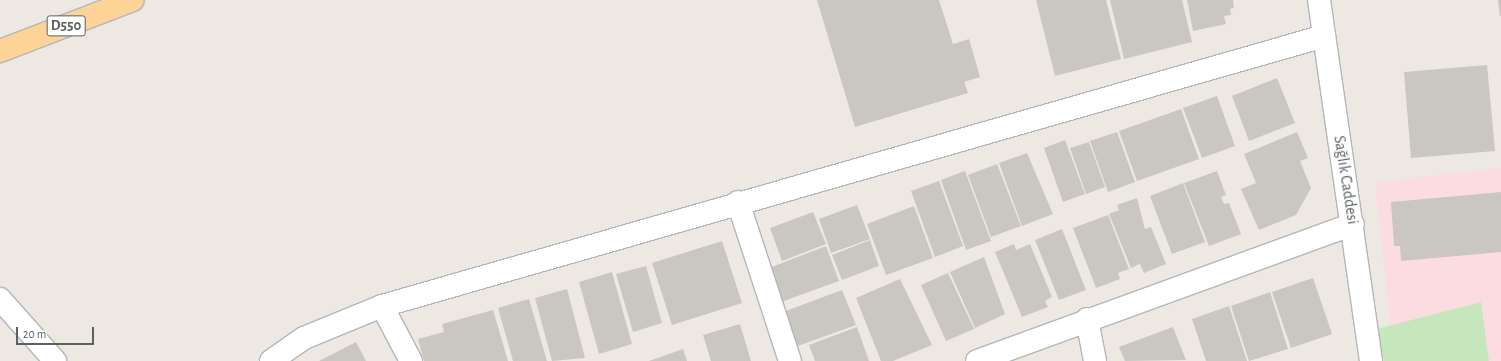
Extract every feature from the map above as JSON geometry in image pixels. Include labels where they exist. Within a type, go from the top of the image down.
[{"type":"highway","name":"D550","points":[[0,51],[133,0]]},
{"type":"street","name":"Sağlık Caddesi","points":[[1319,0],[1354,224],[1371,361]]},
{"type":"street","points":[[271,361],[304,338],[382,306],[738,202],[1324,36]]},
{"type":"street","points":[[738,202],[790,361]]},
{"type":"street","points":[[977,361],[1087,319],[1354,224]]},
{"type":"street","points":[[0,299],[56,361]]},
{"type":"street","points":[[382,306],[411,361]]},
{"type":"street","points":[[1087,319],[1095,361]]},
{"type":"shaded area","points":[[1501,168],[1501,361],[1394,361],[1375,182]]},
{"type":"green space","points":[[1481,302],[1489,361],[1384,361],[1377,329]]},
{"type":"building","points":[[817,0],[939,0],[953,44],[969,39],[980,77],[964,82],[968,93],[855,127]]},
{"type":"building","points":[[1036,0],[1106,0],[1121,59],[1055,76]]},
{"type":"building","points":[[1110,0],[1182,0],[1192,42],[1124,59]]},
{"type":"building","points":[[1187,0],[1233,0],[1234,8],[1230,9],[1231,15],[1224,16],[1226,24],[1193,31]]},
{"type":"building","points":[[1498,0],[1501,0],[1501,16],[1500,16]]},
{"type":"building","points":[[1487,65],[1495,151],[1411,158],[1404,72]]},
{"type":"building","points":[[1277,78],[1295,123],[1249,141],[1232,96]]},
{"type":"building","points":[[1217,96],[1235,146],[1202,158],[1183,108]]},
{"type":"building","points":[[1181,109],[1199,159],[1137,181],[1119,131]]},
{"type":"building","points":[[1117,132],[1135,182],[1108,192],[1090,141]]},
{"type":"building","points":[[1297,132],[1308,158],[1300,161],[1311,188],[1296,215],[1259,230],[1241,189],[1256,183],[1244,154]]},
{"type":"building","points":[[1065,140],[1085,194],[1063,202],[1044,148]]},
{"type":"building","points":[[1089,142],[1105,187],[1086,194],[1070,148]]},
{"type":"building","points":[[1027,153],[1053,214],[1022,226],[999,163]]},
{"type":"building","points":[[997,164],[1021,226],[991,237],[968,175]]},
{"type":"building","points":[[965,171],[991,241],[966,250],[941,180]]},
{"type":"building","points":[[1217,171],[1226,195],[1221,197],[1224,204],[1229,203],[1241,234],[1209,246],[1184,183]]},
{"type":"building","points":[[939,181],[963,246],[935,257],[911,191]]},
{"type":"building","points":[[1183,183],[1205,242],[1172,254],[1150,196]]},
{"type":"building","points":[[1501,192],[1501,252],[1401,261],[1400,246],[1394,246],[1391,202]]},
{"type":"building","points":[[1137,198],[1145,229],[1151,227],[1166,264],[1144,273],[1140,264],[1131,268],[1109,214],[1119,210],[1117,205]]},
{"type":"building","points":[[857,205],[870,239],[831,253],[819,219]]},
{"type":"building","points":[[914,206],[933,258],[886,275],[867,224]]},
{"type":"building","points":[[813,212],[826,244],[782,261],[770,228]]},
{"type":"building","points":[[1108,215],[1129,269],[1118,273],[1120,279],[1096,288],[1073,228]]},
{"type":"building","points":[[1062,229],[1086,290],[1059,300],[1035,240]]},
{"type":"building","points":[[870,240],[879,266],[842,280],[832,255]]},
{"type":"building","points":[[722,241],[742,303],[672,325],[652,263]]},
{"type":"building","points":[[1014,244],[1016,250],[1030,244],[1052,297],[1045,301],[1048,307],[1022,317],[995,252]]},
{"type":"building","points":[[826,246],[839,281],[781,302],[769,268]]},
{"type":"building","points":[[984,257],[1005,314],[975,328],[950,272]]},
{"type":"building","points":[[646,266],[662,323],[633,332],[616,274]]},
{"type":"building","points":[[612,272],[632,344],[599,354],[579,282]]},
{"type":"building","points":[[948,273],[974,329],[946,341],[921,285]]},
{"type":"building","points":[[1313,278],[1332,334],[1291,348],[1272,292]]},
{"type":"building","points":[[900,279],[932,345],[893,361],[881,361],[856,298]]},
{"type":"building","points":[[567,289],[585,358],[552,361],[535,298]]},
{"type":"building","points":[[842,290],[856,325],[795,347],[783,312]]},
{"type":"building","points":[[1270,292],[1288,349],[1249,361],[1231,306]]},
{"type":"building","points":[[529,299],[547,361],[513,361],[498,308]]},
{"type":"building","points":[[1229,306],[1247,361],[1206,361],[1192,319]]},
{"type":"building","points":[[493,310],[508,361],[424,361],[418,339],[444,332],[442,324]]},
{"type":"building","points":[[740,324],[751,361],[711,361],[703,335]]},
{"type":"building","points":[[857,327],[869,361],[815,361],[809,345]]},
{"type":"building","points":[[1173,327],[1186,360],[1125,361],[1119,347]]},
{"type":"building","points":[[356,342],[366,361],[319,361]]},
{"type":"building","points":[[683,349],[687,361],[649,361]]}]
